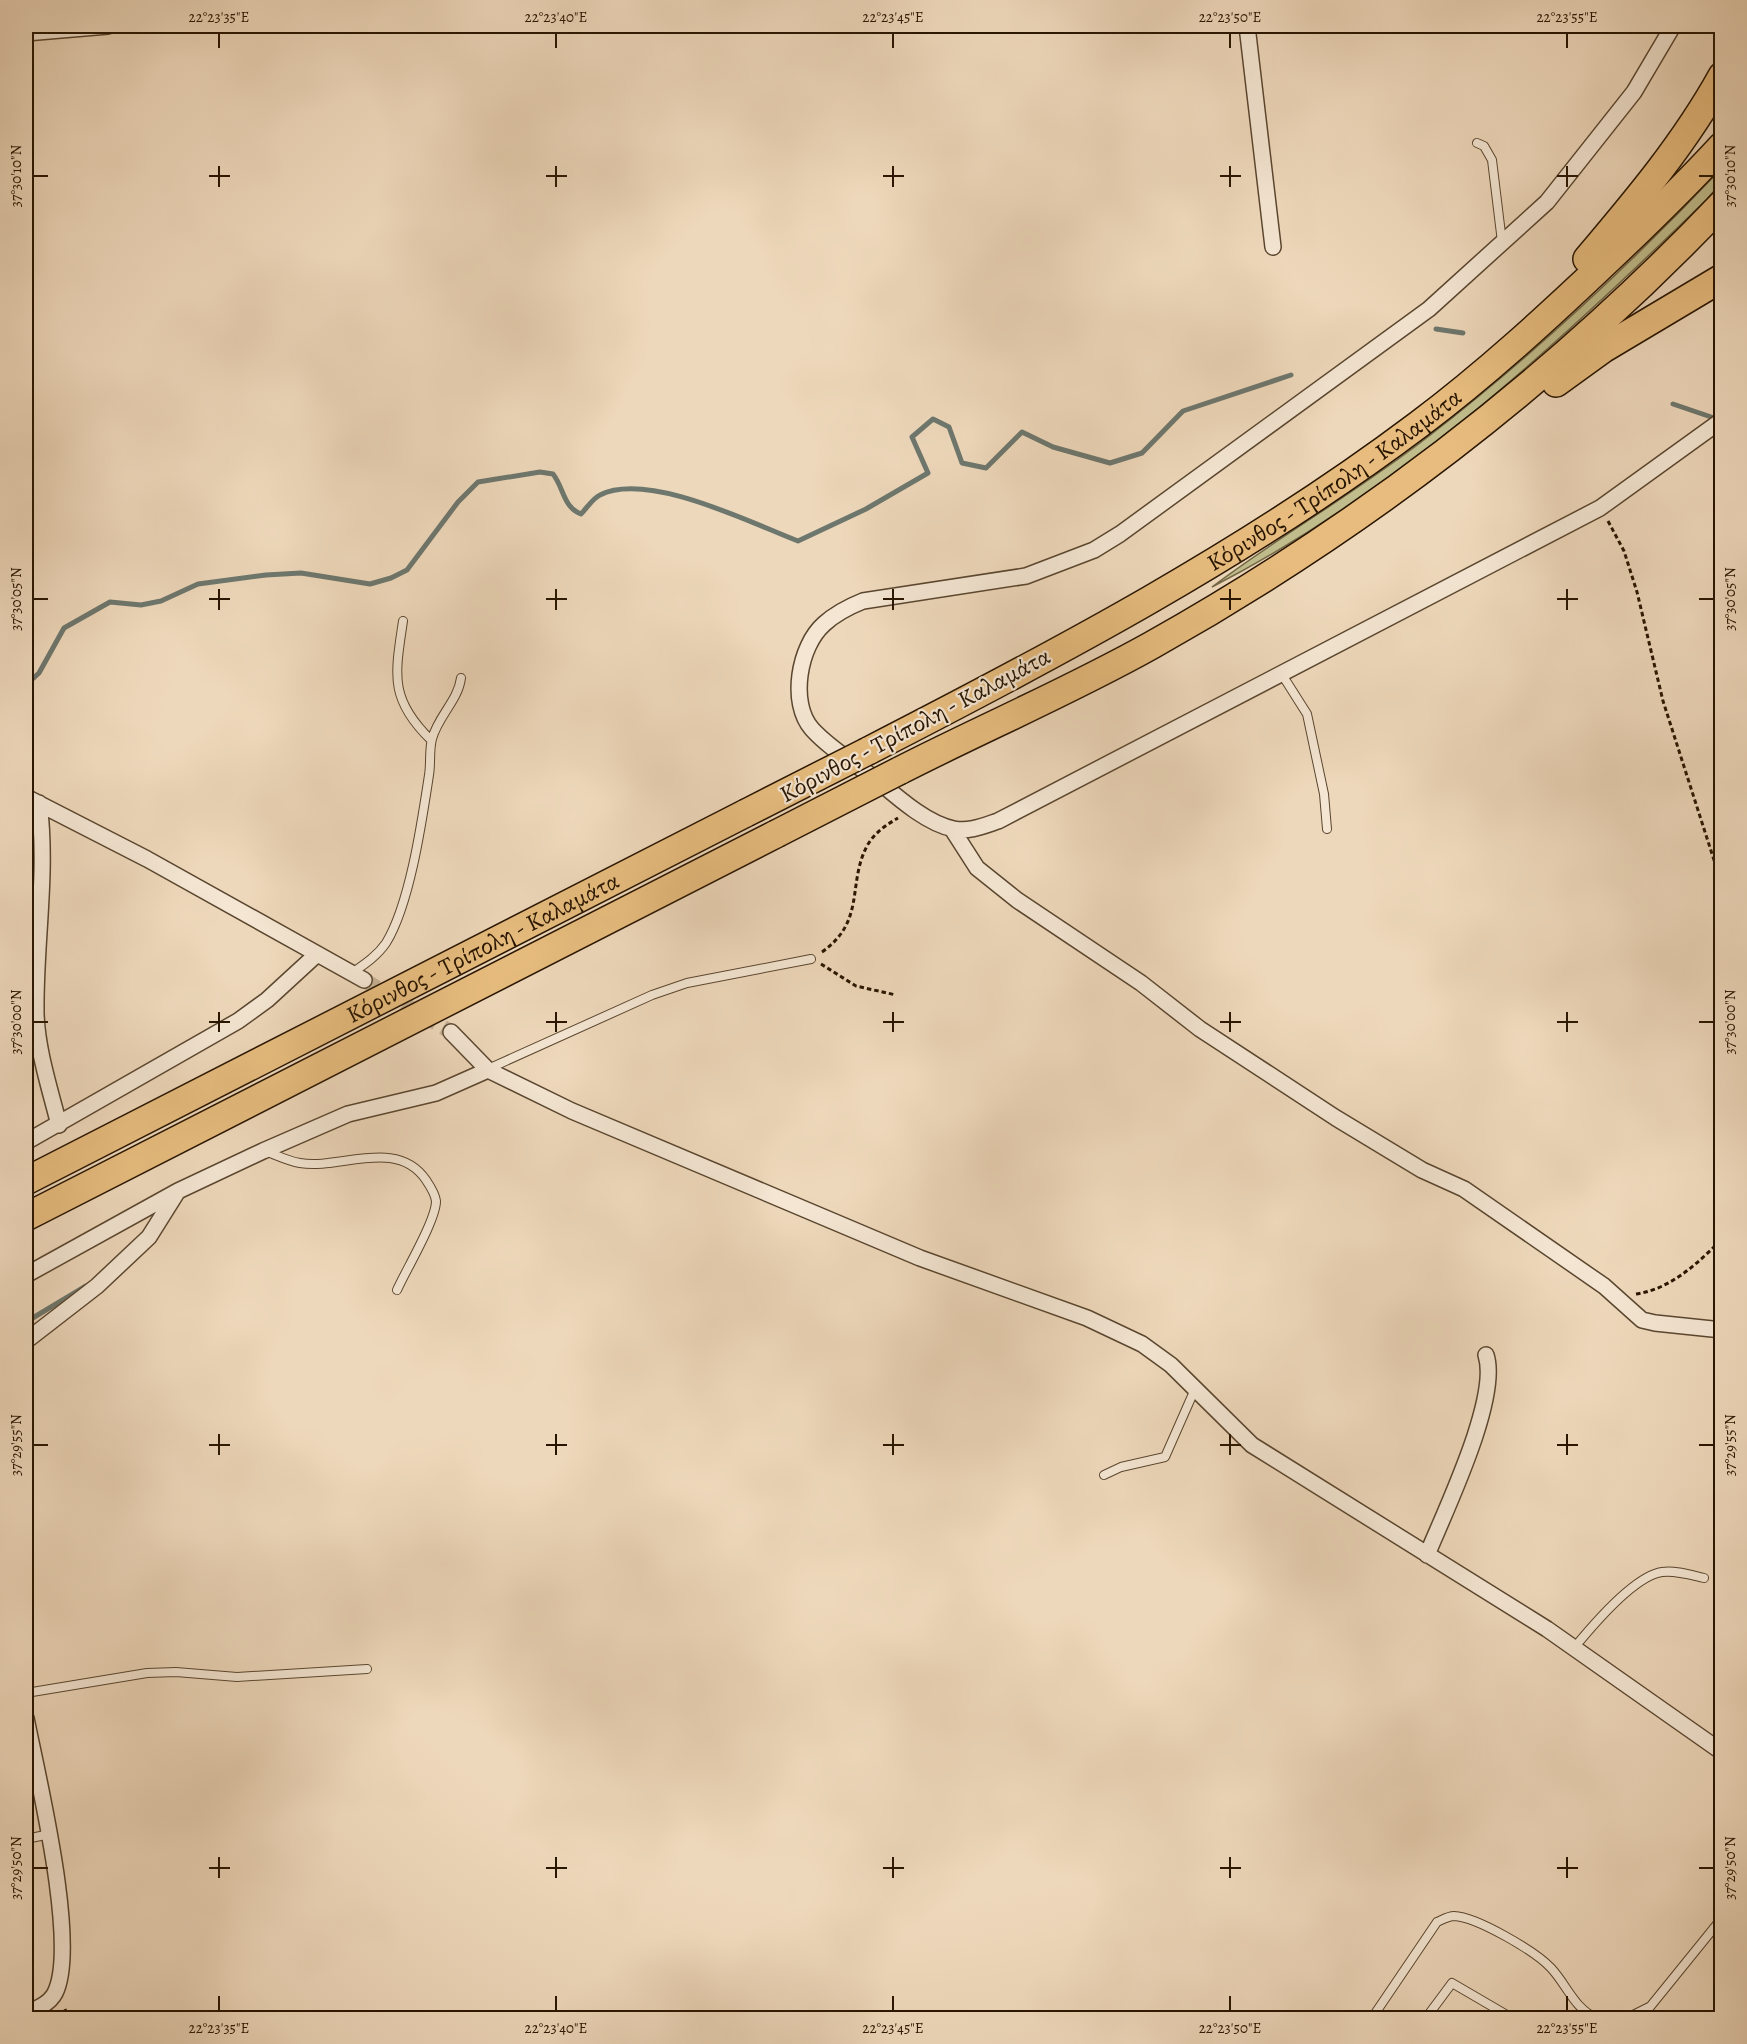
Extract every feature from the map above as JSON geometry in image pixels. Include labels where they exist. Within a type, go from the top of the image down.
[{"type":"highway","points":[[1512,347],[1648,185],[1700,115],[1722,76]]},
{"type":"highway","name":"Κόρινθος - Τρίπολη - Καλαμάτα","points":[[26,1181],[868,751],[1201,570],[1386,448],[1512,347],[1630,238],[1722,146]]},
{"type":"highway","name":"Κόρινθος - Τρίπολη - Καλαμάτα","points":[[26,1217],[899,771],[1078,685],[1188,624],[1299,555],[1442,457],[1570,350],[1722,204]]},
{"type":"highway","points":[[1442,457],[1510,414],[1604,349],[1722,278]]},
{"type":"street","points":[[26,33],[108,26]]},
{"type":"street","points":[[1247,26],[1273,247]]},
{"type":"street","points":[[1673,26],[1634,92],[1577,167],[1547,202],[1429,309],[1236,451],[1094,550],[1026,576],[863,602],[840,611],[822,626],[808,647],[800,669],[801,708],[812,728],[912,809],[952,829],[973,830],[998,821],[1600,508],[1716,424]]},
{"type":"street","points":[[32,800],[147,859],[357,977]]},
{"type":"street","points":[[32,800],[43,838],[36,1014],[59,1125]]},
{"type":"street","points":[[952,829],[977,868],[1017,900],[1141,983],[1200,1029],[1346,1124],[1422,1170],[1464,1190],[1613,1294],[1642,1320],[1722,1330]]},
{"type":"street","points":[[26,1142],[238,1021],[267,1000],[316,955]]},
{"type":"street","points":[[451,1032],[488,1070],[572,1111],[920,1258],[1115,1330],[1143,1344],[1171,1365],[1252,1445],[1574,1648],[1722,1752]]},
{"type":"street","points":[[26,1275],[178,1191],[264,1151],[348,1114],[436,1093],[488,1070]]},
{"type":"street","points":[[26,1341],[97,1286],[149,1237],[178,1191]]},
{"type":"street","points":[[1427,1555],[1469,1452],[1489,1379],[1486,1354]]},
{"type":"street","points":[[26,1718],[50,1834],[60,1910],[62,1960],[55,1993],[49,2001],[26,2013]]},
{"type":"lane","points":[[1477,142],[1484,146],[1492,160],[1502,242]]},
{"type":"lane","points":[[402,621],[397,666],[398,689],[408,715],[431,740]]},
{"type":"lane","points":[[1281,673],[1307,714],[1324,794],[1327,829]]},
{"type":"lane","points":[[357,977],[385,944],[402,910],[429,774],[431,740],[441,717],[460,690],[461,678]]},
{"type":"lane","points":[[488,1070],[652,995],[687,983],[811,959]]},
{"type":"lane","points":[[264,1151],[299,1163],[327,1163],[368,1157],[390,1158],[405,1163],[423,1176],[432,1189],[436,1202],[424,1235],[397,1290]]},
{"type":"lane","points":[[1104,1475],[1121,1467],[1165,1457],[1195,1389]]},
{"type":"lane","points":[[1574,1648],[1594,1623],[1653,1574],[1670,1571],[1704,1578]]},
{"type":"lane","points":[[26,1693],[147,1673],[176,1672],[237,1677],[367,1669]]},
{"type":"lane","points":[[26,1839],[50,1834]]},
{"type":"lane","points":[[1372,2019],[1437,1922],[1451,1916],[1471,1919],[1507,1937],[1550,1967],[1581,2009],[1597,2019]]},
{"type":"lane","points":[[1641,2019],[1722,1918]]},
{"type":"lane","points":[[1426,2019],[1452,1983],[1512,2019]]},
{"type":"lane","points":[[1627,2019],[1652,2006]]},
{"type":"path","points":[[1600,508],[1624,551],[1637,592],[1663,701],[1722,885]]},
{"type":"path","points":[[811,959],[832,945],[846,926],[855,901],[866,848],[871,840],[884,826],[912,809]]},
{"type":"path","points":[[811,959],[831,968],[856,986],[896,995]]},
{"type":"path","points":[[1613,1294],[1634,1294],[1655,1289],[1690,1270],[1722,1239]]},
{"type":"shaded area","points":[[1721,169],[1721,183],[1707,199],[1593,308],[1474,412],[1348,506],[1281,549],[1212,587],[1402,456],[1506,374],[1652,240]]},
{"type":"waterway","points":[[1436,329],[1463,333]]},
{"type":"waterway","points":[[26,685],[39,673],[64,628],[110,602],[141,605],[161,601],[198,584],[266,575],[301,573],[370,584],[391,578],[407,570],[458,502],[478,482],[540,472],[553,474],[567,502],[581,514],[597,496],[620,489],[671,494],[727,512],[798,541],[866,509],[928,473],[912,437],[933,419],[949,427],[962,463],[986,468],[1022,432],[1053,447],[1110,463],[1142,453],[1183,411],[1291,375]]},
{"type":"waterway","points":[[1673,404],[1717,419]]},
{"type":"waterway","points":[[26,1322],[86,1286]]},
{"type":"tunnel","points":[[364,980],[451,1032]]}]
